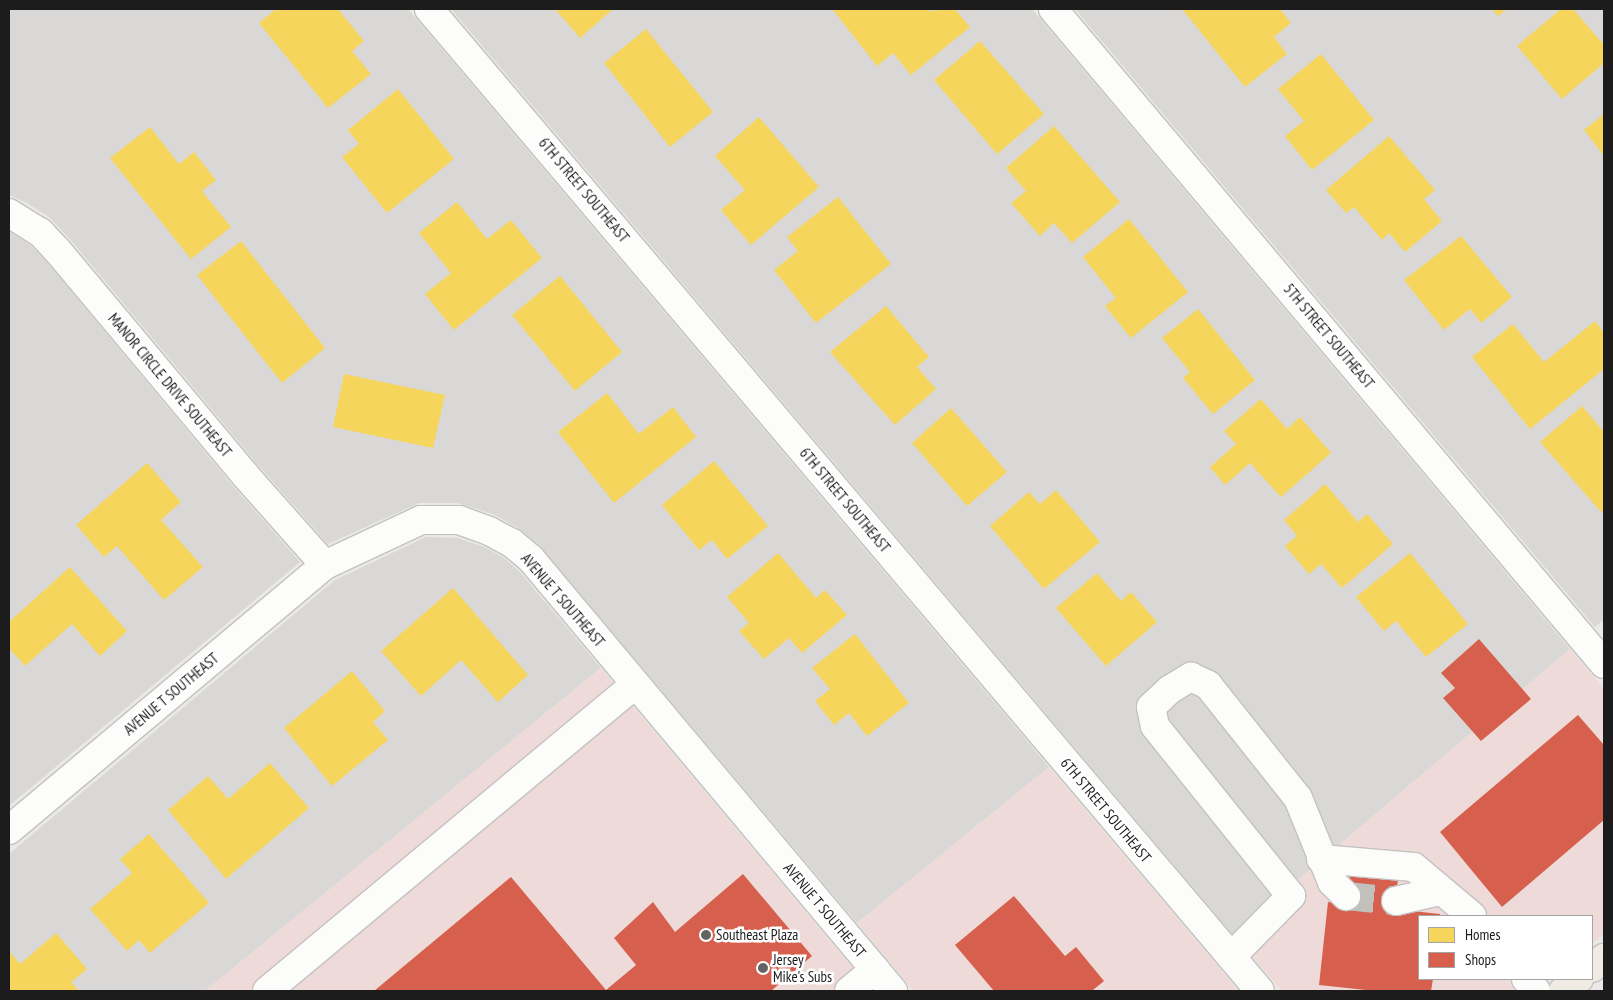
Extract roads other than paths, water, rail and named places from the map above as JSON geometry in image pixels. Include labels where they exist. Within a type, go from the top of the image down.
[{"type":"main road","points":[[1593,967],[1604,958]]},
{"type":"main road","points":[[1563,991],[1578,980]]},
{"type":"street","name":"6TH STREET SOUTHEAST","points":[[429,9],[1260,991]]},
{"type":"street","name":"5TH STREET SOUTHEAST","points":[[1053,9],[1604,664]]},
{"type":"street","name":"MANOR CIRCLE DRIVE SOUTHEAST","points":[[9,213],[19,217],[40,232],[57,250],[246,475],[325,565]]},
{"type":"street","name":"AVENUE T SOUTHEAST","points":[[9,830],[325,565],[421,520],[459,520],[489,530],[512,543],[531,559],[893,991]]},
{"type":"street","points":[[1231,957],[1291,896],[1155,726],[1151,707],[1168,690],[1191,677],[1208,685],[1298,798],[1321,860],[1332,882],[1346,896]]},
{"type":"street","points":[[267,991],[635,684]]},
{"type":"street","points":[[1321,860],[1414,868],[1440,892],[1471,915]]},
{"type":"street","points":[[1396,901],[1440,892]]},
{"type":"street","points":[[849,991],[875,969]]},
{"type":"street","points":[[1527,980],[1536,991]]},
{"type":"tunnel","points":[[1346,896],[1396,901]]},
{"type":"place","name":"Southeast Plaza","points":[[706,935]]},
{"type":"place","name":"Jersey Mike's Subs","points":[[763,968]]}]
